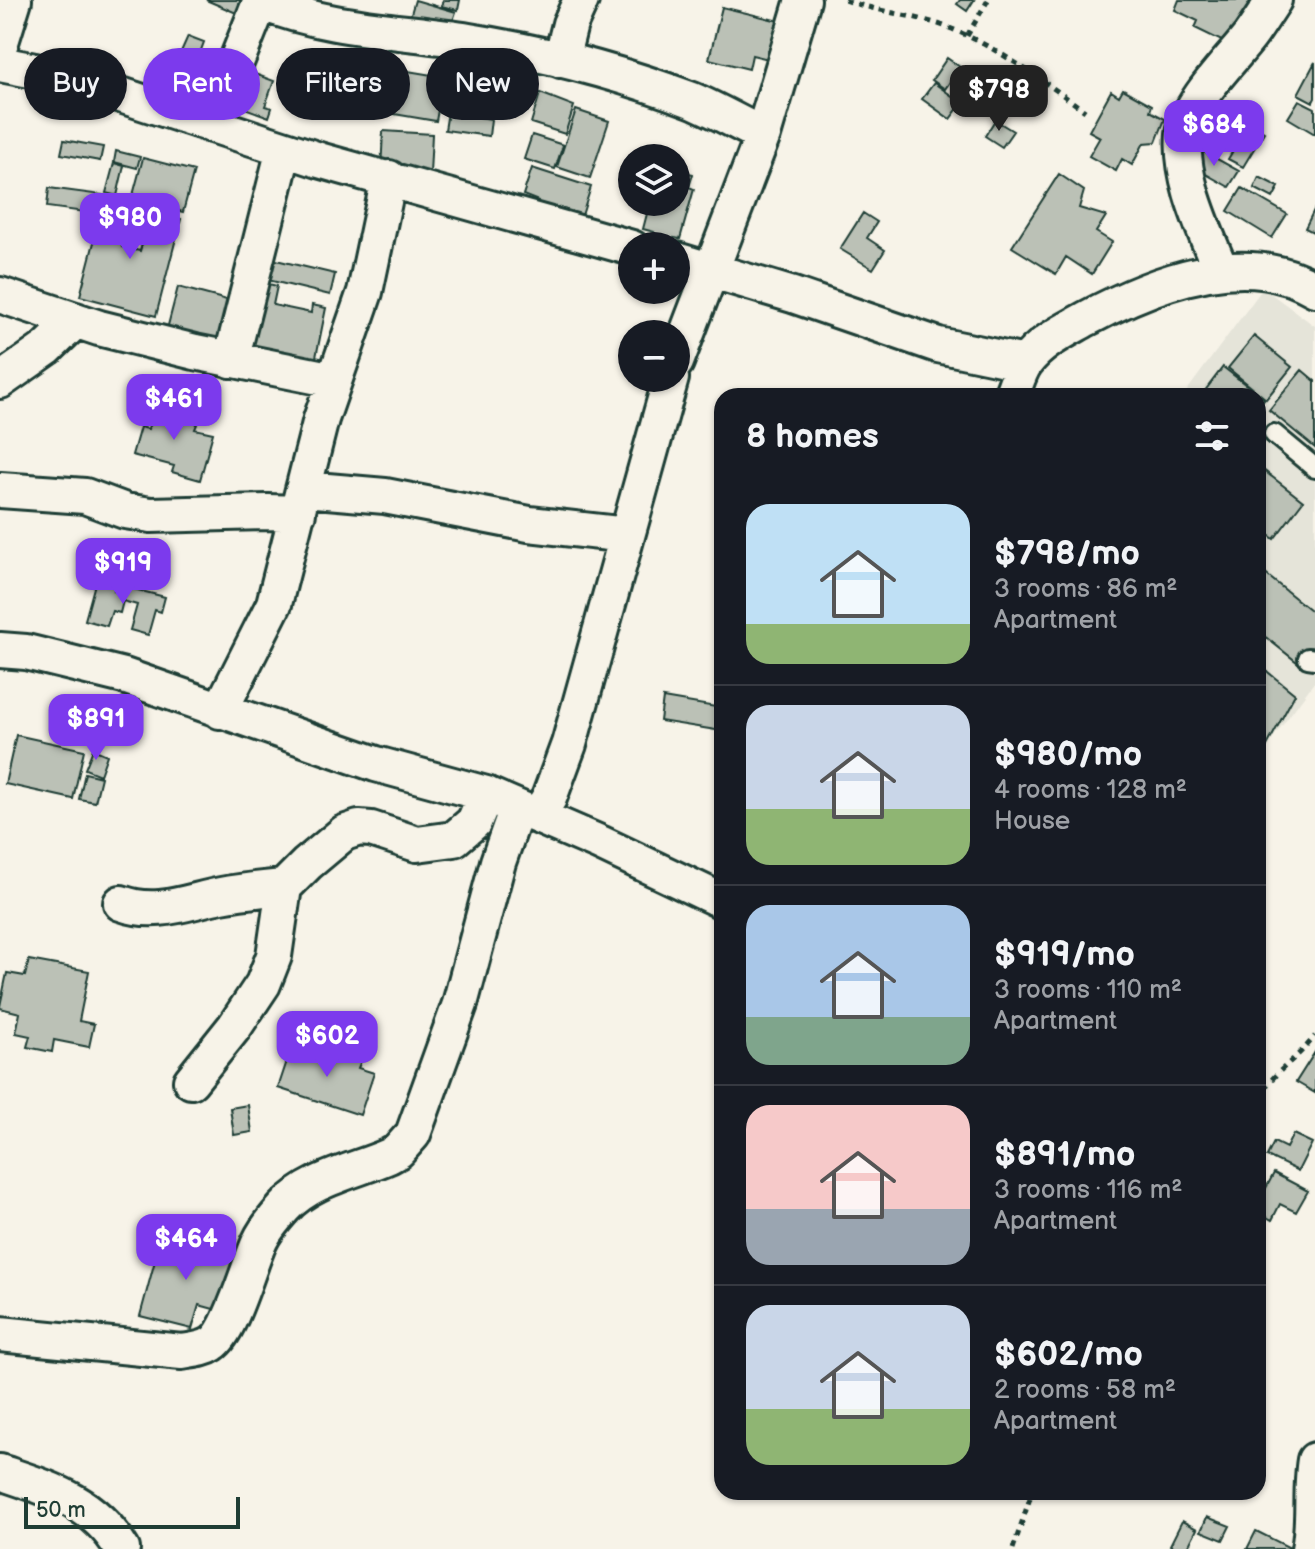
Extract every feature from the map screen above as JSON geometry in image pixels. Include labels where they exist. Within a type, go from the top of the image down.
[{"type":"street","points":[[0,45],[14,0]]},
{"type":"street","points":[[561,60],[570,24],[581,0]]},
{"type":"street","points":[[690,326],[763,135],[803,0]]},
{"type":"street","points":[[1221,271],[1197,212],[1186,171],[1184,131],[1196,105],[1251,35],[1274,0]]},
{"type":"street","points":[[211,125],[260,1],[290,13],[340,25],[467,41],[561,60],[693,101],[763,135]]},
{"type":"street","points":[[0,64],[66,77],[284,149],[618,244]]},
{"type":"street","points":[[231,360],[284,149]]},
{"type":"street","points":[[220,711],[274,604],[321,419],[365,292],[389,178]]},
{"type":"street","points":[[690,264],[793,295],[938,345],[1025,363]]},
{"type":"street","points":[[1014,388],[1025,363],[1052,338],[1120,301],[1175,280],[1221,271],[1267,272],[1306,283],[1315,289]]},
{"type":"street","points":[[0,295],[76,320],[231,360],[334,380]]},
{"type":"street","points":[[0,381],[47,348],[76,320]]},
{"type":"street","points":[[121,903],[161,909],[220,895],[284,887],[323,850],[354,829],[371,829],[417,844],[454,839],[474,822],[514,806],[549,798],[569,744],[667,392]]},
{"type":"street","points":[[0,490],[85,496],[125,511],[151,515],[385,496],[529,524],[627,535]]},
{"type":"street","points":[[0,650],[26,652],[124,676],[376,764],[514,806],[714,897]]},
{"type":"street","points":[[0,1334],[182,1352],[213,1344],[235,1306],[260,1240],[284,1208],[310,1187],[398,1151],[413,1134],[460,1004],[514,806]]},
{"type":"street","points":[[191,1081],[235,1026],[270,971],[284,887]]},
{"type":"street","points":[[1309,1549],[1314,1525],[1312,1491],[1315,1460]]},
{"type":"street","points":[[0,1472],[85,1506],[110,1529],[122,1549]]},
{"type":"lane","points":[[1274,434],[1315,468]]},
{"type":"path","points":[[845,0],[944,26],[967,36],[1035,76],[1085,111]]},
{"type":"path","points":[[967,36],[988,0]]},
{"type":"path","points":[[1266,1087],[1275,1073],[1306,1048],[1315,1036]]},
{"type":"path","points":[[1013,1549],[1029,1500]]},
{"type":"shaded area","points":[[1263,288],[1315,326],[1315,681],[1267,746],[1266,388],[1189,388]]},
{"type":"building","points":[[206,0],[256,0],[248,18]]},
{"type":"building","points":[[415,0],[456,12],[450,29],[410,17]]},
{"type":"building","points":[[443,0],[460,0],[458,10],[441,6]]},
{"type":"building","points":[[960,0],[974,0],[967,11],[957,4]]},
{"type":"building","points":[[1179,0],[1247,0],[1257,4],[1236,48],[1195,28],[1198,21],[1175,10]]},
{"type":"building","points":[[722,7],[783,22],[773,60],[752,55],[749,69],[709,59]]},
{"type":"building","points":[[188,36],[204,42],[202,48],[183,48]]},
{"type":"building","points":[[947,58],[960,67],[945,89],[932,80]]},
{"type":"building","points":[[1315,62],[1315,98],[1313,102],[1298,94]]},
{"type":"building","points":[[410,71],[426,74],[426,119],[410,117]]},
{"type":"building","points":[[260,76],[274,81],[265,106],[272,108],[269,117],[260,114]]},
{"type":"building","points":[[991,79],[998,85],[987,97],[980,90]]},
{"type":"building","points":[[934,83],[962,103],[950,119],[922,99]]},
{"type":"building","points":[[1123,89],[1152,105],[1150,111],[1165,119],[1156,142],[1144,143],[1132,165],[1122,159],[1116,171],[1089,156],[1100,137],[1089,131],[1111,91],[1119,96]]},
{"type":"building","points":[[540,93],[574,106],[565,134],[531,123],[532,120],[539,120]]},
{"type":"building","points":[[970,93],[982,101],[975,111],[964,103]]},
{"type":"building","points":[[1299,100],[1315,108],[1315,134],[1288,118]]},
{"type":"building","points":[[1222,107],[1264,132],[1243,167],[1228,159],[1234,149],[1217,138],[1210,148],[1200,142]]},
{"type":"building","points":[[576,110],[609,121],[590,178],[557,167]]},
{"type":"building","points":[[447,120],[491,120],[489,136],[445,130]]},
{"type":"building","points":[[995,120],[1013,131],[1002,147],[985,136]]},
{"type":"building","points":[[383,131],[432,134],[430,174],[381,171]]},
{"type":"building","points":[[532,135],[563,145],[555,169],[524,159]]},
{"type":"building","points":[[64,140],[103,147],[100,161],[61,154]]},
{"type":"building","points":[[1199,149],[1239,171],[1229,187],[1190,165]]},
{"type":"building","points":[[116,151],[140,157],[137,168],[114,162]]},
{"type":"building","points":[[143,158],[194,171],[183,212],[132,199]]},
{"type":"building","points":[[114,163],[124,166],[117,196],[106,193]]},
{"type":"building","points":[[532,168],[591,187],[578,228],[533,208],[536,200],[523,195]]},
{"type":"building","points":[[1059,174],[1084,191],[1079,208],[1106,216],[1096,232],[1112,242],[1092,274],[1066,257],[1056,274],[1012,247]]},
{"type":"building","points":[[1259,177],[1279,187],[1273,198],[1254,188]]},
{"type":"building","points":[[49,188],[102,195],[99,214],[47,207]]},
{"type":"building","points":[[1242,188],[1287,214],[1272,238],[1228,211]]},
{"type":"building","points":[[105,200],[132,207],[122,247],[140,251],[151,212],[181,219],[156,316],[80,296]]},
{"type":"building","points":[[1315,208],[1315,233],[1305,228]]},
{"type":"building","points":[[863,213],[877,222],[867,238],[885,250],[873,269],[840,249]]},
{"type":"building","points":[[646,216],[686,216],[682,232],[643,229]]},
{"type":"building","points":[[272,259],[335,274],[330,295],[268,280]]},
{"type":"building","points":[[260,282],[277,286],[273,305],[311,313],[312,305],[326,308],[315,362],[246,348]]},
{"type":"building","points":[[178,287],[242,304],[230,352],[165,337]]},
{"type":"building","points":[[1254,336],[1292,367],[1266,399],[1266,388],[1253,388],[1228,368]]},
{"type":"building","points":[[1223,367],[1250,388],[1207,388]]},
{"type":"building","points":[[1302,370],[1315,381],[1315,448],[1269,410]]},
{"type":"building","points":[[156,402],[186,410],[183,418],[198,422],[195,429],[213,433],[200,480],[172,472],[174,466],[132,455],[140,427],[148,429]]},
{"type":"building","points":[[1266,472],[1303,501],[1274,539],[1266,533]]},
{"type":"building","points":[[1266,574],[1315,614],[1315,650],[1302,666],[1266,637]]},
{"type":"building","points":[[96,580],[116,585],[114,591],[125,594],[126,587],[165,597],[161,612],[155,610],[148,635],[130,630],[137,605],[123,601],[120,613],[112,611],[107,626],[85,620]]},
{"type":"building","points":[[1266,670],[1295,694],[1266,745]]},
{"type":"building","points":[[663,698],[714,707],[714,730],[660,721]]},
{"type":"building","points":[[16,735],[84,750],[73,799],[5,784]]},
{"type":"building","points":[[93,749],[107,755],[100,775],[85,769]]},
{"type":"building","points":[[85,773],[101,777],[95,802],[79,799]]},
{"type":"building","points":[[29,960],[89,971],[79,1021],[94,1024],[89,1047],[54,1040],[52,1052],[27,1047],[30,1036],[16,1033],[20,1013],[0,1006],[7,973],[25,976]]},
{"type":"building","points":[[292,1046],[334,1059],[337,1053],[361,1061],[358,1068],[374,1073],[360,1115],[278,1088]]},
{"type":"building","points":[[1315,1052],[1315,1093],[1296,1082]]},
{"type":"building","points":[[248,1105],[252,1132],[234,1135],[230,1108]]},
{"type":"building","points":[[1293,1134],[1312,1143],[1298,1171],[1267,1156],[1274,1142],[1286,1148]]},
{"type":"building","points":[[1274,1173],[1308,1191],[1296,1212],[1280,1204],[1272,1220],[1266,1217],[1266,1188]]},
{"type":"building","points":[[179,1236],[213,1244],[211,1255],[234,1261],[221,1311],[199,1305],[192,1329],[140,1316],[160,1242],[176,1246]]},
{"type":"building","points":[[1207,1517],[1230,1526],[1223,1540],[1201,1531]]},
{"type":"building","points":[[1182,1521],[1197,1529],[1187,1549],[1170,1545]]},
{"type":"building","points":[[1256,1531],[1292,1549],[1247,1549]]}]
